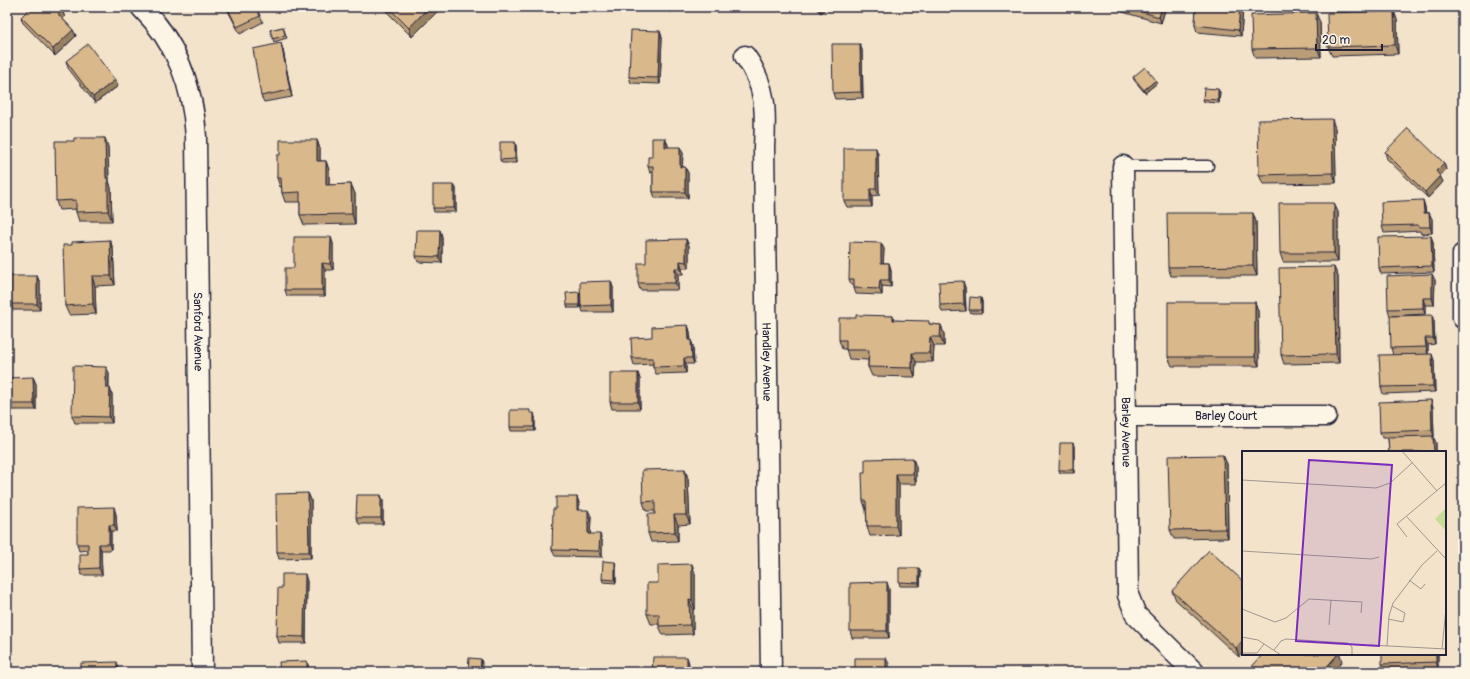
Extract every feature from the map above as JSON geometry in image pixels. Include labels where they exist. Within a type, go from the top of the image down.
[{"type":"street","name":"Sanford Avenue","points":[[141,7],[167,39],[178,58],[185,74],[195,114],[202,672]]},
{"type":"street","name":"Handley Avenue","points":[[745,56],[754,68],[762,87],[766,114],[764,147],[771,672]]},
{"type":"street","name":"Barley Avenue","points":[[1123,166],[1128,595],[1136,615],[1194,672]]},
{"type":"street","points":[[1463,254],[1463,318]]},
{"type":"street","name":"Barley Court","points":[[1125,416],[1326,416]]},
{"type":"lane","points":[[1123,166],[1208,166]]},
{"type":"building","points":[[31,7],[59,7],[62,11],[58,14],[73,30],[53,49],[21,17]]},
{"type":"building","points":[[227,7],[256,7],[260,16],[237,27]]},
{"type":"building","points":[[388,7],[429,7],[409,28]]},
{"type":"building","points":[[1126,7],[1162,7],[1159,17]]},
{"type":"building","points":[[1196,7],[1240,7],[1238,30],[1195,25]]},
{"type":"building","points":[[1394,11],[1395,45],[1328,47],[1327,13]]},
{"type":"building","points":[[1316,13],[1317,48],[1252,49],[1251,15]]},
{"type":"building","points":[[283,27],[285,35],[273,39],[270,30]]},
{"type":"building","points":[[631,30],[660,31],[658,78],[629,77]]},
{"type":"building","points":[[281,43],[290,90],[261,96],[253,49]]},
{"type":"building","points":[[88,44],[115,80],[93,97],[66,61]]},
{"type":"building","points":[[832,44],[860,44],[861,92],[833,93]]},
{"type":"building","points":[[1145,67],[1156,80],[1144,90],[1133,77]]},
{"type":"building","points":[[1204,88],[1218,89],[1218,100],[1203,99]]},
{"type":"building","points":[[1332,119],[1333,173],[1259,175],[1258,120]]},
{"type":"building","points":[[1408,128],[1444,163],[1436,171],[1440,176],[1425,192],[1385,152]]},
{"type":"building","points":[[74,138],[105,138],[106,178],[108,179],[108,211],[76,212],[76,200],[56,201],[55,141],[74,141]]},
{"type":"building","points":[[652,138],[665,138],[665,147],[680,147],[680,167],[685,167],[685,192],[653,192],[653,166],[648,166],[648,157],[652,157]]},
{"type":"building","points":[[280,140],[317,140],[317,161],[326,161],[326,185],[351,184],[352,214],[300,215],[300,192],[282,193],[281,178],[277,178],[277,155],[280,155]]},
{"type":"building","points":[[500,142],[515,142],[515,159],[500,160]]},
{"type":"building","points":[[844,148],[876,148],[876,189],[870,189],[870,201],[844,201]]},
{"type":"building","points":[[433,185],[454,185],[454,208],[433,208]]},
{"type":"building","points":[[1423,200],[1424,213],[1429,213],[1430,227],[1419,227],[1418,225],[1382,226],[1381,202]]},
{"type":"building","points":[[1279,203],[1334,203],[1334,253],[1280,253]]},
{"type":"building","points":[[1167,213],[1253,213],[1253,266],[1168,267]]},
{"type":"building","points":[[417,230],[440,230],[439,257],[416,256]]},
{"type":"building","points":[[1431,236],[1432,266],[1379,268],[1378,237]]},
{"type":"building","points":[[294,237],[331,237],[330,264],[322,263],[322,290],[285,290],[285,268],[294,268]]},
{"type":"building","points":[[686,239],[686,262],[680,261],[680,268],[675,268],[675,283],[638,283],[638,263],[646,263],[646,240]]},
{"type":"building","points":[[110,240],[111,276],[92,276],[93,304],[65,306],[63,245],[72,245],[72,242]]},
{"type":"building","points":[[850,242],[881,243],[881,263],[889,263],[889,280],[880,280],[879,289],[854,288],[854,279],[849,279]]},
{"type":"building","points":[[1334,267],[1336,354],[1281,355],[1279,268]]},
{"type":"building","points":[[1432,274],[1432,298],[1423,298],[1423,308],[1388,309],[1387,276]]},
{"type":"building","points":[[10,276],[37,276],[37,304],[11,304]]},
{"type":"building","points":[[611,281],[611,305],[581,306],[580,282]]},
{"type":"building","points":[[963,281],[964,304],[940,305],[939,282]]},
{"type":"building","points":[[579,292],[579,305],[567,305],[566,293]]},
{"type":"building","points":[[970,297],[981,298],[981,310],[969,310]]},
{"type":"building","points":[[1168,302],[1255,302],[1255,357],[1168,357]]},
{"type":"building","points":[[856,315],[893,316],[893,320],[929,321],[929,324],[941,325],[940,337],[930,337],[929,353],[912,353],[912,368],[868,367],[869,350],[846,350],[846,340],[839,340],[839,318],[856,318]]},
{"type":"building","points":[[1432,315],[1433,338],[1425,338],[1426,347],[1391,348],[1390,316]]},
{"type":"building","points":[[688,325],[692,358],[684,358],[684,366],[653,367],[653,358],[632,358],[631,338],[652,337],[652,327]]},
{"type":"building","points":[[1432,354],[1433,386],[1381,387],[1379,355]]},
{"type":"building","points":[[73,366],[106,367],[106,388],[110,388],[109,417],[72,416]]},
{"type":"building","points":[[610,373],[638,373],[638,402],[610,402]]},
{"type":"building","points":[[33,377],[34,404],[9,404],[8,378]]},
{"type":"building","points":[[1431,400],[1432,430],[1380,432],[1379,402]]},
{"type":"building","points":[[510,410],[530,410],[530,413],[534,413],[534,427],[510,427]]},
{"type":"building","points":[[1433,436],[1434,451],[1389,451],[1388,437]]},
{"type":"building","points":[[1060,443],[1073,443],[1073,470],[1059,470]]},
{"type":"building","points":[[1223,455],[1225,529],[1170,530],[1168,456]]},
{"type":"building","points":[[913,458],[913,474],[896,474],[896,526],[867,526],[866,501],[863,501],[862,473],[865,473],[865,459]]},
{"type":"building","points":[[685,469],[686,515],[674,515],[675,532],[648,533],[648,514],[655,514],[655,501],[643,502],[642,470]]},
{"type":"building","points":[[308,493],[309,552],[277,552],[276,494]]},
{"type":"building","points":[[357,495],[381,495],[381,518],[356,518]]},
{"type":"building","points":[[556,497],[577,497],[577,510],[588,510],[588,534],[600,534],[599,551],[552,550],[553,509],[556,509]]},
{"type":"building","points":[[114,507],[114,525],[109,525],[109,544],[99,544],[99,568],[80,569],[80,554],[88,554],[88,544],[77,544],[77,508]]},
{"type":"building","points":[[1209,550],[1242,580],[1242,641],[1236,648],[1172,591]]},
{"type":"building","points":[[603,561],[615,562],[615,580],[602,579]]},
{"type":"building","points":[[692,564],[692,600],[689,599],[690,625],[659,626],[659,614],[647,614],[647,583],[658,583],[658,565]]},
{"type":"building","points":[[899,568],[919,568],[919,583],[899,582]]},
{"type":"building","points":[[282,574],[305,574],[304,637],[277,636],[278,588],[282,588]]},
{"type":"building","points":[[887,582],[887,631],[850,631],[850,583]]},
{"type":"building","points":[[1262,655],[1337,655],[1322,672],[1248,671]]},
{"type":"building","points":[[1382,655],[1436,655],[1436,662],[1382,664]]},
{"type":"building","points":[[653,657],[687,657],[687,672],[652,672]]},
{"type":"building","points":[[469,658],[481,659],[480,672],[468,672]]},
{"type":"building","points":[[855,658],[886,658],[886,672],[851,672],[851,668],[855,668]]},
{"type":"building","points":[[307,661],[307,672],[280,672],[279,662]]},
{"type":"building","points":[[117,662],[117,672],[81,672],[81,663]]},
{"type":"building","points":[[1435,671],[1435,672],[1399,672]]}]
